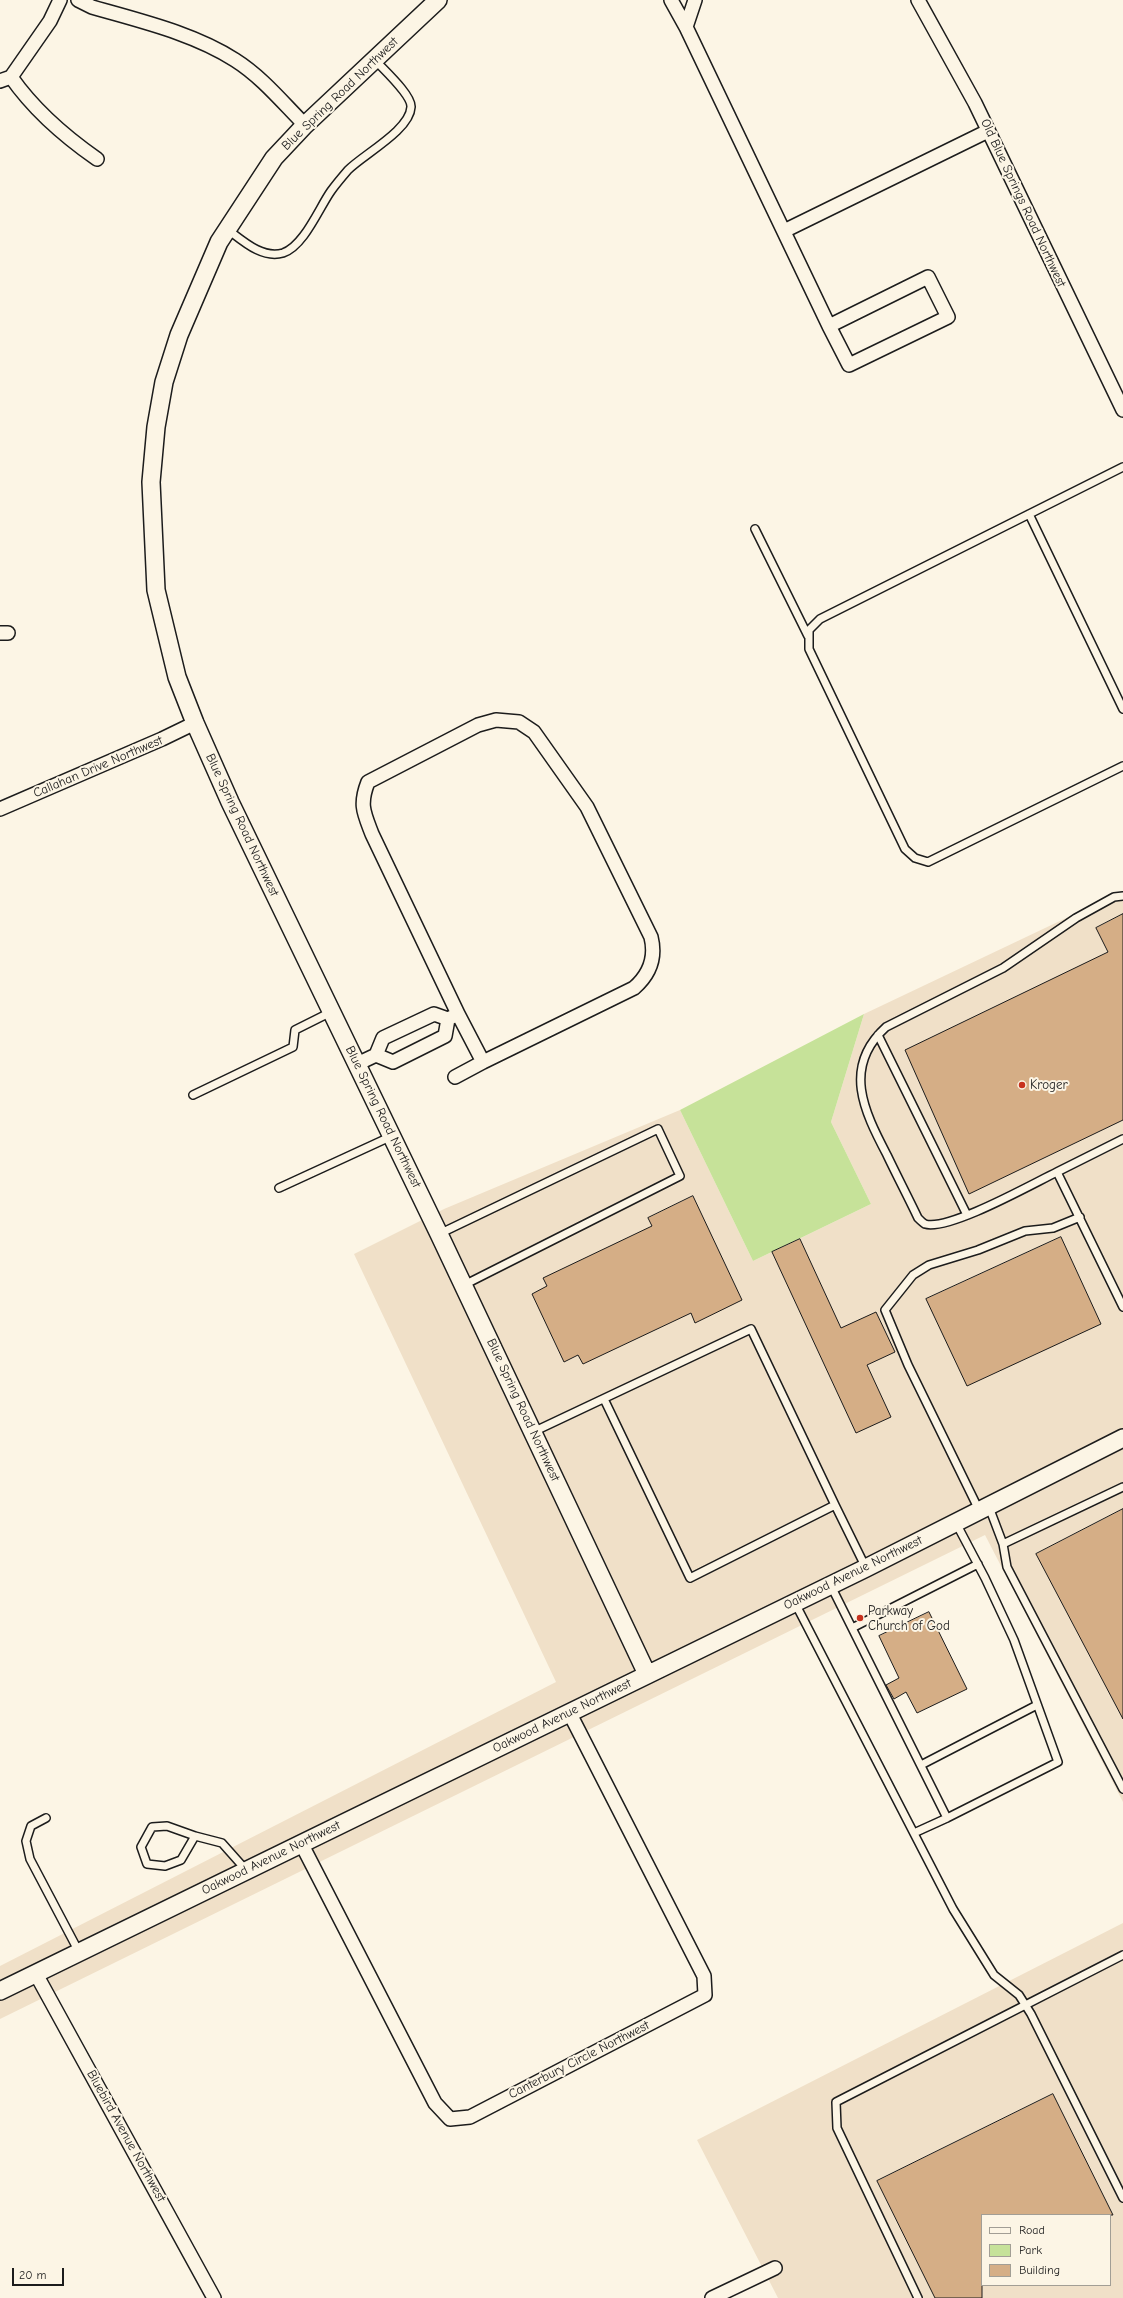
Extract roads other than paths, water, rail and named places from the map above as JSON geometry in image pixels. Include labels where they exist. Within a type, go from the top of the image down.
[{"type":"street","points":[[60,0],[50,21],[6,79],[66,137],[97,159]]},
{"type":"street","points":[[78,0],[92,7],[190,38],[235,60],[253,73],[305,125]]},
{"type":"street","name":"Blue Spring Road Northwest","points":[[438,0],[305,125],[274,158],[227,229],[200,282],[164,382],[156,428],[151,482],[156,590],[177,677],[194,723],[233,809],[440,1234],[647,1674]]},
{"type":"street","points":[[671,0],[686,27],[829,326],[848,365],[948,317],[928,277],[829,326]]},
{"type":"street","points":[[686,27],[695,0]]},
{"type":"street","name":"Old Blue Springs Road Northwest","points":[[918,0],[975,103],[1123,410]]},
{"type":"street","points":[[784,231],[988,131]]},
{"type":"street","points":[[455,1077],[634,988],[644,980],[651,965],[654,950],[651,937],[587,807],[534,732],[519,722],[496,720],[478,725],[368,782],[363,795],[362,808],[372,834],[453,1017],[483,1062]]},
{"type":"street","name":"Callahan Drive Northwest","points":[[0,809],[162,740],[194,723]]},
{"type":"street","points":[[357,1064],[376,1055],[383,1038],[434,1014],[453,1017]]},
{"type":"street","points":[[376,1055],[393,1062],[400,1059],[445,1036],[453,1017]]},
{"type":"street","name":"Oakwood Avenue Northwest","points":[[0,1991],[830,1584],[866,1568],[1123,1438]]},
{"type":"street","name":"Canterbury Circle Northwest","points":[[301,1843],[435,2103],[450,2119],[470,2117],[705,1995],[704,1976],[569,1712]]},
{"type":"street","name":"Bluebird Avenue Northwest","points":[[36,1974],[214,2298]]},
{"type":"street","points":[[712,2298],[775,2268]]},
{"type":"lane","points":[[227,229],[253,248],[267,254],[283,253],[292,248],[306,233],[331,192],[349,169],[390,137],[409,117],[412,106],[408,97],[374,60]]},
{"type":"lane","points":[[1123,467],[820,619],[809,630],[809,649],[905,849],[915,858],[928,862],[1123,766]]},
{"type":"lane","points":[[1029,514],[1123,709]]},
{"type":"lane","points":[[755,529],[809,638]]},
{"type":"lane","points":[[1123,896],[1114,897],[1076,918],[1017,960],[886,1027],[873,1039],[865,1058],[860,1081],[862,1098],[869,1119],[918,1218],[925,1224],[941,1224],[967,1215],[1123,1139]]},
{"type":"lane","points":[[192,1094],[292,1046],[295,1030],[332,1012]]},
{"type":"lane","points":[[878,1035],[967,1215]]},
{"type":"lane","points":[[440,1234],[658,1129],[680,1176],[464,1285]]},
{"type":"lane","points":[[279,1188],[392,1136]]},
{"type":"lane","points":[[1057,1172],[1123,1307]]},
{"type":"lane","points":[[1080,1217],[1052,1228],[1025,1231],[978,1250],[929,1265],[913,1274],[885,1310],[908,1365],[1003,1544],[1007,1566],[1123,1788]]},
{"type":"lane","points":[[533,1432],[751,1329],[866,1568]]},
{"type":"lane","points":[[604,1399],[690,1578],[835,1505]]},
{"type":"lane","points":[[1003,1544],[1123,1487]]},
{"type":"lane","points":[[914,1833],[1058,1762],[1014,1640],[978,1564],[956,1522]]},
{"type":"lane","points":[[852,1628],[978,1564]]},
{"type":"lane","points":[[830,1584],[947,1818]]},
{"type":"lane","points":[[795,1602],[953,1909],[994,1974],[1019,1995],[1025,2004],[1123,2198]]},
{"type":"lane","points":[[921,1765],[1037,1705]]},
{"type":"lane","points":[[46,1818],[31,1826],[26,1841],[30,1859],[79,1952]]},
{"type":"lane","points":[[195,1836],[181,1860],[166,1866],[146,1864],[141,1847],[152,1827],[166,1826],[222,1843],[246,1870]]},
{"type":"lane","points":[[918,2298],[837,2128],[836,2102],[1123,1955]]},
{"type":"place","name":"Kroger","points":[[1022,1085]]},
{"type":"place","name":"Parkway Church of God","points":[[860,1618]]}]
